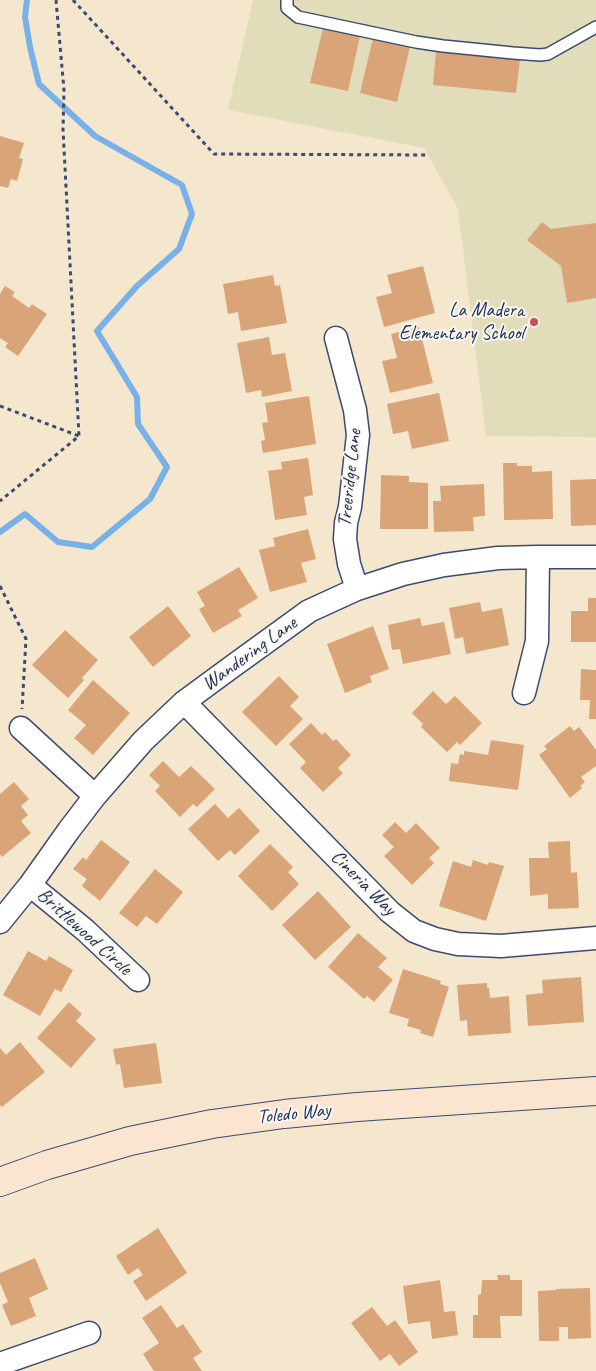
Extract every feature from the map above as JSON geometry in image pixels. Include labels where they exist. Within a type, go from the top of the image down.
[{"type":"main road","name":"Toledo Way","points":[[0,1182],[47,1165],[130,1141],[221,1123],[284,1114],[357,1107],[596,1092]]},
{"type":"street","name":"Treeridge Lane","points":[[336,338],[355,410],[358,436],[344,539],[349,564],[357,588]]},
{"type":"street","points":[[524,693],[537,641],[538,557]]},
{"type":"street","name":"Wandering Lane","points":[[0,922],[30,885],[95,796],[143,741],[184,702],[310,611],[357,588],[403,574],[444,565],[498,558],[596,557]]},
{"type":"street","name":"Cineria Way","points":[[184,702],[390,912],[414,931],[442,941],[458,944],[501,946],[596,938]]},
{"type":"street","points":[[20,728],[95,796]]},
{"type":"street","name":"Brittlewood Circle","points":[[30,885],[85,930],[138,980]]},
{"type":"street","points":[[0,1364],[89,1333]]},
{"type":"lane","points":[[287,0],[287,8],[298,17],[416,42],[540,56],[548,54],[596,27]]},
{"type":"path","points":[[56,0],[64,90],[63,123],[79,436]]},
{"type":"path","points":[[73,0],[214,154],[428,155]]},
{"type":"path","points":[[0,406],[79,436]]},
{"type":"path","points":[[0,501],[79,436]]},
{"type":"path","points":[[0,586],[26,639],[20,728]]},
{"type":"shaded area","name":"La Madera Elementary School","points":[[253,0],[596,0],[596,437],[486,436],[458,209],[424,148],[228,110]]},
{"type":"building","points":[[323,28],[360,36],[348,91],[310,83]]},
{"type":"building","points":[[373,38],[410,47],[397,102],[360,93]]},
{"type":"building","points":[[436,50],[520,59],[516,93],[433,85]]},
{"type":"building","points":[[0,136],[24,143],[19,158],[23,159],[17,181],[11,179],[8,188],[0,186]]},
{"type":"building","points":[[542,222],[551,229],[596,223],[596,298],[567,303],[561,266],[527,240]]},
{"type":"building","points":[[423,266],[435,313],[384,327],[376,297],[392,293],[387,275]]},
{"type":"building","points":[[273,275],[275,286],[280,285],[287,323],[241,331],[238,312],[228,314],[223,284]]},
{"type":"building","points":[[5,286],[15,292],[12,296],[29,308],[32,304],[47,314],[18,356],[5,347],[8,343],[0,338],[0,294]]},
{"type":"building","points":[[419,327],[433,383],[390,393],[382,361],[397,358],[391,334]]},
{"type":"building","points":[[269,337],[272,355],[285,353],[292,391],[262,397],[261,390],[246,393],[237,343]]},
{"type":"building","points":[[439,393],[449,441],[412,449],[408,431],[393,434],[387,404]]},
{"type":"building","points":[[309,396],[316,444],[263,453],[261,441],[265,440],[262,423],[268,422],[265,403]]},
{"type":"building","points":[[308,458],[313,495],[304,497],[307,515],[275,520],[268,471],[282,469],[281,462]]},
{"type":"building","points":[[503,463],[517,463],[517,466],[532,466],[532,472],[552,471],[553,519],[504,520]]},
{"type":"building","points":[[381,475],[409,476],[409,482],[428,483],[428,529],[380,529]]},
{"type":"building","points":[[596,479],[596,525],[571,526],[570,480]]},
{"type":"building","points":[[484,484],[485,516],[473,517],[474,531],[434,532],[433,501],[441,501],[440,486]]},
{"type":"building","points":[[308,529],[316,559],[301,563],[307,582],[270,592],[259,550],[275,546],[273,538]]},
{"type":"building","points":[[239,567],[258,598],[238,610],[242,616],[213,633],[199,609],[205,606],[197,592]]},
{"type":"building","points":[[588,598],[596,598],[596,642],[571,642],[571,611],[588,611]]},
{"type":"building","points":[[480,602],[482,612],[502,608],[509,645],[466,654],[463,637],[455,639],[449,608]]},
{"type":"building","points":[[168,606],[191,636],[153,667],[129,637]]},
{"type":"building","points":[[420,618],[422,626],[444,622],[451,654],[403,664],[400,649],[392,650],[388,625]]},
{"type":"building","points":[[373,626],[389,669],[370,676],[372,682],[345,693],[327,644]]},
{"type":"building","points":[[65,630],[98,660],[68,698],[32,665]]},
{"type":"building","points":[[581,669],[596,670],[596,719],[589,719],[590,700],[580,700]]},
{"type":"building","points":[[279,676],[299,697],[290,706],[303,719],[276,746],[242,712]]},
{"type":"building","points":[[93,680],[130,713],[93,755],[74,738],[86,725],[68,710]]},
{"type":"building","points":[[433,691],[446,704],[455,696],[482,723],[460,745],[457,742],[447,752],[421,727],[423,724],[412,713]]},
{"type":"building","points":[[311,723],[322,735],[325,732],[333,741],[336,739],[351,755],[338,768],[343,773],[323,792],[300,768],[306,762],[289,744]]},
{"type":"building","points":[[570,726],[574,731],[579,727],[596,750],[596,766],[581,777],[585,782],[580,786],[582,788],[570,798],[539,755],[547,749],[544,746]]},
{"type":"building","points":[[491,740],[524,745],[518,790],[449,781],[451,763],[458,764],[460,754],[464,755],[464,751],[488,755]]},
{"type":"building","points":[[163,761],[179,777],[191,766],[215,789],[197,807],[193,804],[180,817],[155,791],[160,786],[149,775]]},
{"type":"building","points":[[14,782],[29,799],[21,806],[28,815],[21,821],[31,833],[2,857],[0,854],[0,794]]},
{"type":"building","points":[[215,804],[228,818],[239,808],[260,831],[235,855],[230,850],[218,861],[188,829]]},
{"type":"building","points":[[395,822],[406,833],[416,823],[440,848],[429,858],[434,863],[412,885],[384,856],[394,847],[382,835]]},
{"type":"building","points":[[101,840],[130,862],[100,901],[82,886],[87,879],[73,869],[83,857],[86,860]]},
{"type":"building","points":[[570,841],[571,873],[577,872],[579,908],[548,909],[548,894],[530,896],[529,858],[549,858],[548,842]]},
{"type":"building","points":[[270,844],[293,867],[288,872],[299,884],[272,911],[238,876]]},
{"type":"building","points":[[473,860],[488,865],[489,862],[504,866],[486,921],[439,906],[453,861],[471,867]]},
{"type":"building","points":[[155,869],[183,892],[157,924],[146,916],[137,927],[119,913]]},
{"type":"building","points":[[318,891],[351,927],[315,960],[282,925]]},
{"type":"building","points":[[358,933],[387,958],[378,967],[393,980],[374,1002],[367,996],[364,999],[328,967]]},
{"type":"building","points":[[28,951],[46,961],[49,956],[73,970],[61,992],[55,989],[40,1016],[3,995]]},
{"type":"building","points":[[403,969],[441,981],[440,984],[449,987],[433,1037],[420,1033],[421,1030],[407,1026],[409,1019],[389,1013]]},
{"type":"building","points":[[581,977],[584,1022],[528,1026],[526,995],[543,993],[542,980]]},
{"type":"building","points":[[487,983],[490,998],[509,996],[511,1033],[468,1036],[467,1020],[460,1021],[457,985]]},
{"type":"building","points":[[69,1002],[82,1014],[76,1021],[96,1039],[71,1068],[37,1038]]},
{"type":"building","points":[[20,1042],[45,1072],[2,1107],[0,1105],[0,1048],[6,1055]]},
{"type":"building","points":[[156,1043],[162,1083],[124,1088],[120,1064],[116,1065],[113,1049]]},
{"type":"building","points":[[158,1228],[187,1273],[146,1301],[133,1281],[143,1275],[138,1268],[128,1275],[116,1256]]},
{"type":"building","points":[[35,1258],[48,1289],[29,1298],[36,1316],[11,1326],[2,1305],[8,1302],[0,1283],[0,1273]]},
{"type":"building","points":[[497,1275],[510,1275],[510,1280],[522,1280],[522,1316],[500,1316],[501,1338],[473,1338],[473,1315],[478,1315],[478,1295],[481,1294],[482,1280],[498,1280]]},
{"type":"building","points":[[440,1280],[444,1312],[455,1311],[458,1335],[432,1339],[430,1321],[408,1324],[403,1286]]},
{"type":"building","points":[[590,1288],[591,1338],[568,1339],[568,1327],[559,1327],[559,1341],[539,1341],[538,1291]]},
{"type":"building","points":[[161,1305],[177,1328],[183,1324],[202,1352],[193,1358],[202,1371],[154,1371],[143,1354],[159,1343],[142,1318]]},
{"type":"building","points":[[372,1307],[387,1326],[395,1320],[418,1352],[399,1366],[390,1354],[380,1361],[351,1323]]},
{"type":"waterway","points":[[0,532],[25,514],[58,542],[92,547],[150,499],[167,467],[138,424],[137,397],[97,331],[137,286],[179,249],[192,214],[182,185],[95,136],[39,84],[25,17],[27,0]]},
{"type":"place","name":"La Madera Elementary School","points":[[534,322]]}]
